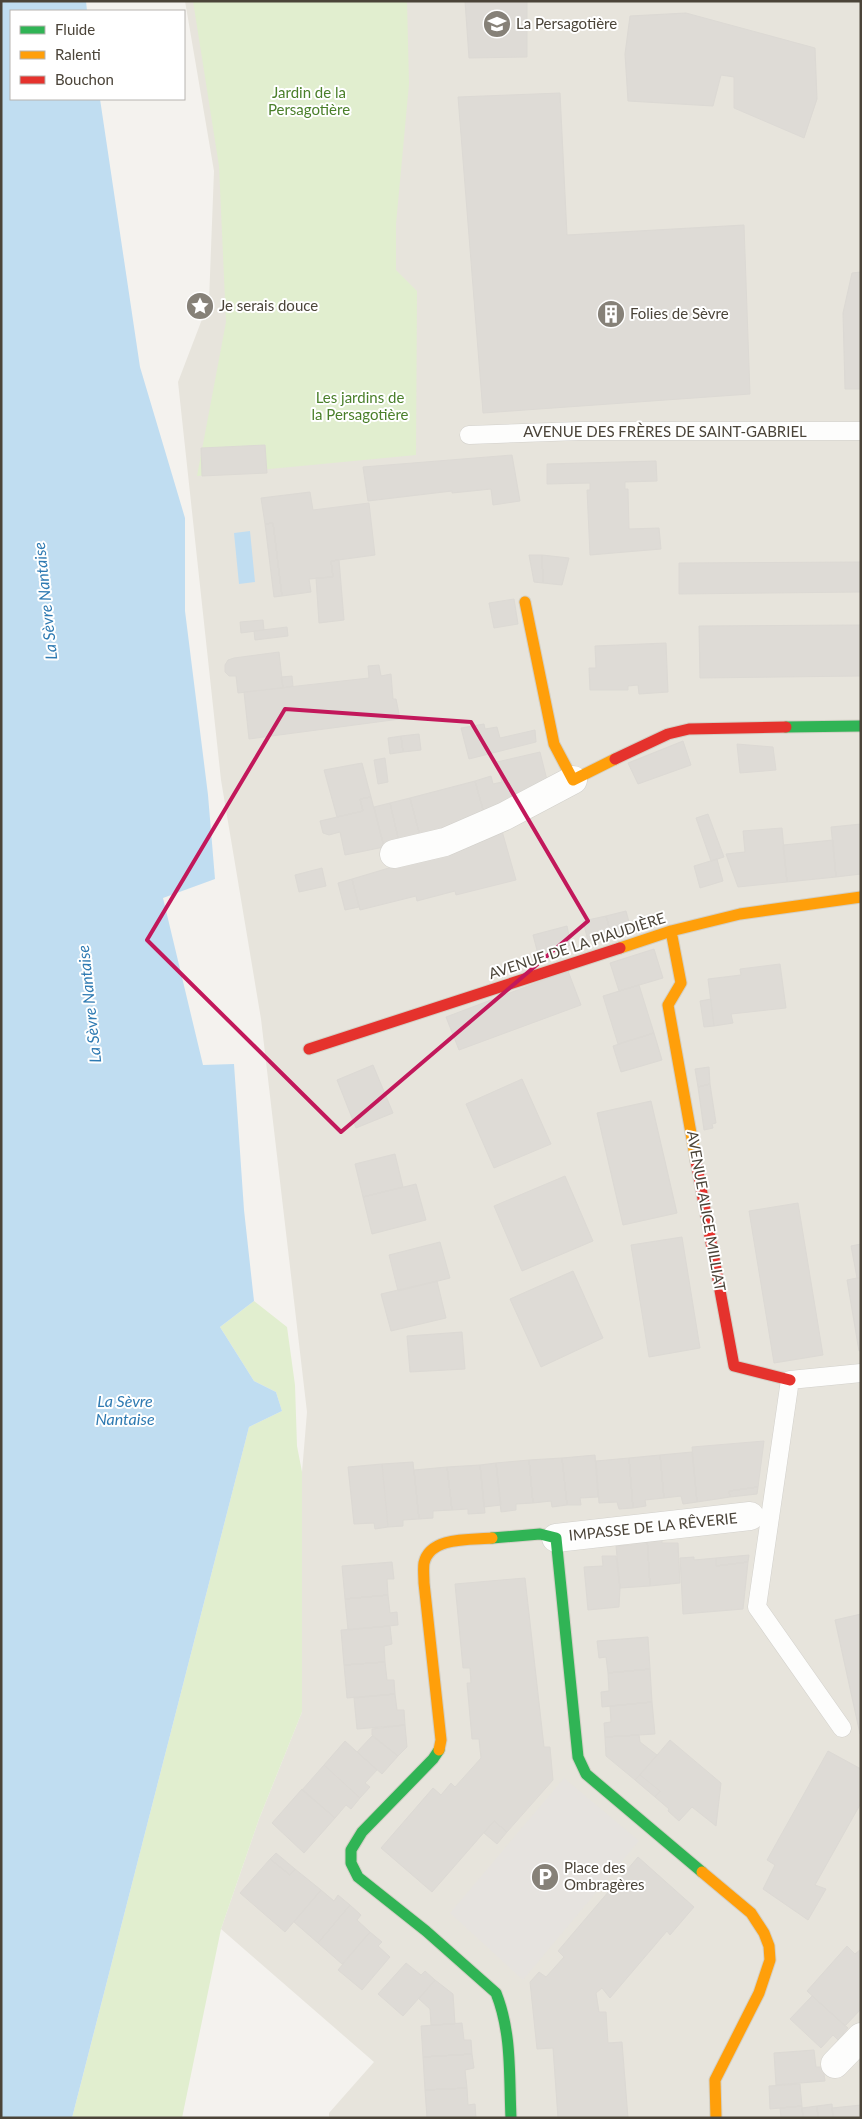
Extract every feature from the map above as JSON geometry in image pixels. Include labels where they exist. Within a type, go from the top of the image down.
[{"type":"street","points":[[524,602],[554,744],[573,780]]},
{"type":"street","points":[[394,854],[445,842],[505,816],[573,780],[668,734],[689,729],[861,726]]},
{"type":"street","name":"AVENUE DE LA PIAUDIÈRE","points":[[309,1050],[671,931],[740,914],[861,897]]},
{"type":"street","name":"AVENUE ALICE MILLIAT","points":[[671,931],[681,983],[668,1005],[734,1366],[790,1380]]},
{"type":"street","name":"IMPASSE DE LA RÊVERIE","points":[[556,1538],[750,1516]]},
{"type":"street","points":[[511,2118],[505,2023],[502,2007],[496,1993],[426,1931],[358,1876],[351,1863],[351,1850],[362,1832],[433,1759],[440,1749],[441,1740],[424,1583],[424,1563],[429,1552],[438,1546],[456,1541],[540,1534],[556,1538],[578,1757],[586,1774],[751,1913],[764,1931],[770,1947],[767,1972],[715,2078],[716,2118]]},
{"type":"street","points":[[834,2064],[861,2037]]},
{"type":"lane","name":"AVENUE DES FRÈRES DE SAINT-GABRIEL","points":[[469,434],[580,431],[861,432]]},
{"type":"lane","name":"AVENUE ALICE MILLIAT","points":[[790,1380],[861,1373]]},
{"type":"lane","points":[[790,1380],[757,1607],[842,1728]]},
{"type":"highlighted area","points":[[285,709],[471,722],[588,921],[341,1132],[147,940]]},
{"type":"shaded area","points":[[185,1],[861,1],[861,2118],[329,2118],[329,2113],[374,2062],[221,1929],[259,1819],[302,1712],[302,1472],[307,1412],[261,1019],[221,780],[178,382],[209,301],[214,171]]},
{"type":"shaded area","name":"Place des Ombragères","points":[[564,1778],[639,1841],[523,1980],[450,1913]]},
{"type":"green space","name":"Jardin de la Persagotière","points":[[193,1],[407,1],[409,84],[396,224],[396,270],[417,291],[416,455],[197,476],[226,322],[219,166]]},
{"type":"green space","points":[[254,1301],[287,1327],[295,1385],[297,1446],[302,1472],[302,1712],[259,1819],[221,1929],[182,2118],[72,2118],[249,1427],[282,1411],[276,1392],[254,1381],[220,1327]]},
{"type":"water","name":"La Sèvre Nantaise","points":[[1,1],[86,1],[87,10],[10,10],[10,100],[100,100],[140,367],[185,518],[185,611],[208,795],[215,879],[163,898],[203,1065],[234,1064],[244,1210],[254,1301],[220,1327],[254,1381],[276,1392],[282,1411],[249,1427],[72,2118],[1,2118]]},
{"type":"water","points":[[250,531],[255,582],[239,584],[234,533]]},
{"type":"building","points":[[465,1],[527,1],[527,57],[469,58]]},
{"type":"building","points":[[686,13],[815,48],[817,99],[804,138],[734,108],[734,77],[721,75],[713,106],[628,101],[625,54],[630,16]]},
{"type":"building","name":"Folies de Sèvre","points":[[560,93],[567,235],[744,225],[750,394],[483,413],[458,97]]},
{"type":"building","points":[[861,272],[861,389],[845,389],[843,313],[852,273]]},
{"type":"building","points":[[265,445],[267,473],[202,476],[201,448]]},
{"type":"building","points":[[512,455],[520,501],[493,505],[491,489],[452,493],[452,491],[368,501],[363,467]]},
{"type":"building","points":[[656,461],[657,481],[625,482],[625,489],[628,489],[629,529],[659,528],[661,549],[590,555],[587,490],[590,490],[590,483],[547,484],[547,464]]},
{"type":"building","points":[[310,492],[313,510],[369,503],[375,555],[331,561],[333,577],[309,579],[311,592],[282,596],[273,523],[265,524],[261,498]]},
{"type":"building","points":[[273,523],[282,596],[274,597],[265,524]]},
{"type":"building","points":[[529,555],[542,555],[543,583],[534,582]]},
{"type":"building","points":[[542,555],[569,558],[562,585],[543,583]]},
{"type":"building","points":[[339,560],[344,620],[319,623],[316,578],[333,577],[331,561]]},
{"type":"building","points":[[861,562],[861,592],[679,594],[679,563]]},
{"type":"building","points":[[514,599],[518,624],[494,628],[489,603]]},
{"type":"building","points":[[263,620],[264,630],[241,633],[240,622]]},
{"type":"building","points":[[861,625],[861,676],[700,678],[699,626]]},
{"type":"building","points":[[287,627],[288,636],[255,640],[254,631]]},
{"type":"building","points":[[666,643],[668,692],[639,694],[638,685],[628,686],[628,690],[590,690],[589,668],[596,668],[595,646]]},
{"type":"building","points":[[279,652],[283,688],[238,693],[236,676],[229,676],[225,672],[225,665],[228,660]]},
{"type":"building","points":[[379,665],[381,676],[391,674],[393,699],[396,699],[400,719],[249,739],[244,692],[369,678],[368,666]]},
{"type":"building","points":[[292,676],[293,686],[283,688],[281,677]]},
{"type":"building","points":[[484,724],[485,729],[497,727],[500,738],[535,730],[536,742],[469,759],[461,728]]},
{"type":"building","points":[[419,734],[421,750],[403,752],[401,736]]},
{"type":"building","points":[[401,736],[403,752],[390,754],[388,738]]},
{"type":"building","points":[[683,741],[691,765],[638,784],[628,763]]},
{"type":"building","points":[[737,744],[773,747],[776,770],[740,773]]},
{"type":"building","points":[[540,752],[548,784],[485,817],[475,781],[491,776],[493,784],[502,782],[497,762]]},
{"type":"building","points":[[385,758],[388,782],[378,784],[374,760]]},
{"type":"building","points":[[362,763],[371,797],[360,799],[363,811],[337,817],[324,770]]},
{"type":"building","points":[[475,781],[485,817],[420,836],[410,798]]},
{"type":"building","points":[[371,797],[384,847],[345,855],[340,832],[329,835],[323,833],[320,821],[363,811],[360,799]]},
{"type":"building","points":[[410,798],[420,836],[399,842],[390,803]]},
{"type":"building","points":[[390,803],[399,842],[384,847],[374,807]]},
{"type":"building","points":[[708,814],[724,857],[711,861],[696,818]]},
{"type":"building","points":[[500,824],[516,880],[456,895],[455,891],[417,901],[416,896],[360,910],[352,879],[449,850]]},
{"type":"building","points":[[861,824],[861,874],[836,877],[831,827]]},
{"type":"building","points":[[782,828],[787,882],[738,887],[726,854],[745,852],[743,831]]},
{"type":"building","points":[[833,840],[836,877],[787,882],[783,845]]},
{"type":"building","points":[[717,859],[723,881],[700,888],[694,866]]},
{"type":"building","points":[[322,868],[326,886],[299,892],[295,875]]},
{"type":"building","points":[[352,879],[359,907],[345,910],[338,883]]},
{"type":"building","points":[[626,911],[631,929],[611,934],[606,916]]},
{"type":"building","points":[[606,916],[611,934],[588,941],[583,921]]},
{"type":"building","points":[[567,926],[571,945],[538,954],[533,935]]},
{"type":"building","points":[[654,949],[663,978],[619,991],[610,963]]},
{"type":"building","points":[[780,964],[786,1008],[731,1014],[733,1023],[714,1026],[708,979],[741,975],[740,969]]},
{"type":"building","points":[[568,971],[581,1005],[459,1050],[446,1017]]},
{"type":"building","points":[[639,985],[654,1033],[618,1044],[603,996]]},
{"type":"building","points":[[711,999],[714,1026],[704,1027],[700,1001]]},
{"type":"building","points":[[654,1033],[662,1060],[621,1072],[613,1046]]},
{"type":"building","points":[[373,1065],[393,1113],[356,1128],[337,1080]]},
{"type":"building","points":[[709,1067],[710,1084],[698,1087],[695,1069]]},
{"type":"building","points":[[522,1079],[551,1144],[494,1168],[466,1104]]},
{"type":"building","points":[[710,1084],[716,1123],[712,1124],[713,1128],[704,1130],[698,1087]]},
{"type":"building","points":[[651,1101],[677,1213],[623,1225],[597,1113]]},
{"type":"building","points":[[395,1154],[403,1187],[363,1197],[355,1164]]},
{"type":"building","points":[[565,1176],[593,1241],[522,1271],[494,1206]]},
{"type":"building","points":[[416,1184],[426,1220],[372,1234],[363,1197]]},
{"type":"building","points":[[798,1203],[823,1355],[774,1363],[749,1211]]},
{"type":"building","points":[[682,1237],[700,1348],[649,1357],[631,1245]]},
{"type":"building","points":[[440,1242],[450,1278],[398,1291],[389,1255]]},
{"type":"building","points":[[861,1244],[861,1278],[857,1278],[851,1246]]},
{"type":"building","points":[[573,1271],[603,1338],[541,1367],[510,1299]]},
{"type":"building","points":[[861,1278],[861,1351],[859,1351],[847,1280]]},
{"type":"building","points":[[437,1281],[446,1318],[391,1331],[381,1294]]},
{"type":"building","points":[[462,1332],[465,1369],[410,1372],[407,1336]]},
{"type":"building","points":[[764,1441],[758,1487],[729,1491],[730,1497],[697,1502],[692,1447]]},
{"type":"building","points":[[692,1452],[697,1502],[683,1504],[681,1496],[664,1498],[660,1455]]},
{"type":"building","points":[[595,1455],[598,1497],[580,1498],[581,1505],[567,1505],[562,1458]]},
{"type":"building","points":[[660,1455],[664,1498],[645,1500],[646,1506],[633,1508],[629,1458]]},
{"type":"building","points":[[562,1458],[567,1505],[552,1507],[551,1501],[533,1503],[529,1460]]},
{"type":"building","points":[[629,1458],[633,1508],[619,1509],[617,1502],[599,1503],[596,1461]]},
{"type":"building","points":[[529,1460],[533,1503],[516,1504],[516,1510],[501,1512],[496,1463]]},
{"type":"building","points":[[413,1462],[419,1519],[403,1520],[403,1526],[388,1527],[382,1464]]},
{"type":"building","points":[[496,1463],[501,1505],[484,1507],[480,1465]]},
{"type":"building","points":[[382,1464],[388,1527],[375,1529],[374,1523],[354,1524],[348,1467]]},
{"type":"building","points":[[480,1465],[485,1513],[468,1514],[468,1509],[452,1510],[447,1467]]},
{"type":"building","points":[[447,1467],[452,1510],[433,1511],[433,1518],[419,1519],[414,1470]]},
{"type":"building","points":[[758,1487],[757,1494],[730,1497],[729,1491]]},
{"type":"building","points":[[662,1536],[662,1543],[678,1543],[680,1583],[650,1586],[647,1537]]},
{"type":"building","points":[[647,1537],[650,1586],[620,1588],[616,1546],[632,1545],[632,1538]]},
{"type":"building","points":[[749,1555],[748,1562],[716,1566],[716,1558]]},
{"type":"building","points":[[602,1556],[616,1556],[620,1588],[619,1607],[588,1610],[584,1567],[603,1566]]},
{"type":"building","points":[[694,1557],[694,1560],[716,1558],[716,1566],[748,1562],[743,1609],[683,1614],[680,1558]]},
{"type":"building","points":[[392,1562],[394,1579],[387,1579],[388,1595],[345,1599],[342,1566]]},
{"type":"building","points":[[525,1578],[544,1747],[550,1747],[553,1780],[507,1832],[494,1821],[432,1892],[381,1848],[433,1788],[441,1795],[451,1783],[455,1787],[481,1758],[479,1739],[472,1739],[467,1683],[471,1683],[470,1668],[463,1668],[455,1584]]},
{"type":"building","points":[[388,1595],[390,1613],[397,1612],[398,1625],[348,1630],[345,1599]]},
{"type":"building","points":[[861,1614],[861,1734],[860,1734],[835,1620]]},
{"type":"building","points":[[390,1626],[392,1644],[384,1646],[385,1662],[344,1665],[341,1630]]},
{"type":"building","points":[[648,1637],[650,1669],[608,1673],[606,1657],[599,1658],[597,1641]]},
{"type":"building","points":[[385,1662],[387,1680],[394,1680],[395,1694],[347,1698],[344,1665]]},
{"type":"building","points":[[650,1669],[652,1702],[602,1707],[601,1692],[609,1691],[608,1673]]},
{"type":"building","points":[[395,1694],[397,1710],[404,1710],[405,1725],[357,1729],[354,1698]]},
{"type":"building","points":[[652,1702],[655,1734],[605,1737],[604,1723],[611,1722],[610,1706]]},
{"type":"building","points":[[405,1725],[407,1747],[398,1756],[372,1735],[372,1729]]},
{"type":"building","points":[[639,1735],[640,1742],[657,1755],[635,1780],[606,1756],[605,1737]]},
{"type":"building","points":[[372,1736],[398,1756],[382,1774],[357,1752]]},
{"type":"building","points":[[670,1740],[721,1783],[716,1826],[692,1807],[679,1821],[655,1797],[660,1791],[640,1775]]},
{"type":"building","points":[[345,1741],[377,1770],[365,1783],[370,1787],[360,1798],[324,1765]]},
{"type":"building","points":[[828,1751],[861,1769],[861,1803],[815,1885],[826,1889],[808,1920],[763,1889],[775,1865],[767,1860]]},
{"type":"building","points":[[324,1765],[360,1798],[351,1809],[346,1805],[335,1818],[302,1790]]},
{"type":"building","points":[[640,1775],[660,1791],[655,1797],[635,1780]]},
{"type":"building","points":[[302,1789],[335,1818],[304,1853],[272,1823]]},
{"type":"building","points":[[494,1821],[507,1832],[497,1844],[484,1833]]},
{"type":"building","points":[[276,1853],[295,1869],[290,1875],[270,1859]]},
{"type":"building","points":[[638,1857],[694,1907],[670,1935],[667,1931],[610,1998],[602,1988],[596,1993],[599,2012],[606,2012],[608,2043],[622,2042],[628,2118],[558,2118],[553,2048],[537,2049],[530,1982],[539,1972],[546,1977],[564,1957],[558,1951]]},
{"type":"building","points":[[270,1859],[290,1875],[295,1869],[321,1890],[285,1932],[240,1893]]},
{"type":"building","points":[[321,1890],[334,1901],[338,1895],[350,1905],[318,1943],[294,1922]]},
{"type":"building","points":[[350,1905],[361,1915],[357,1920],[370,1932],[342,1964],[318,1943]]},
{"type":"building","points":[[370,1932],[382,1942],[378,1946],[390,1957],[362,1990],[338,1970]]},
{"type":"building","points":[[847,1946],[855,1954],[861,1949],[861,2009],[845,2026],[807,1991]]},
{"type":"building","points":[[406,1963],[421,1975],[425,1971],[435,1980],[403,2016],[378,1994]]},
{"type":"building","points":[[435,1980],[453,1994],[455,2024],[431,2025],[430,2009],[419,1999]]},
{"type":"building","points":[[812,1996],[848,2028],[838,2040],[833,2035],[821,2048],[790,2019]]},
{"type":"building","points":[[462,2023],[464,2040],[471,2040],[472,2054],[423,2057],[421,2026]]},
{"type":"building","points":[[814,2050],[816,2067],[823,2067],[825,2081],[776,2085],[774,2053]]},
{"type":"building","points":[[472,2054],[474,2068],[465,2070],[467,2088],[425,2090],[423,2057]]},
{"type":"building","points":[[800,2084],[802,2106],[770,2109],[769,2086]]},
{"type":"building","points":[[467,2088],[468,2105],[475,2104],[476,2118],[427,2118],[425,2090]]},
{"type":"building","points":[[832,2104],[833,2118],[818,2118],[817,2106]]},
{"type":"building","points":[[861,2105],[861,2118],[833,2118],[832,2108]]},
{"type":"building","points":[[802,2106],[803,2118],[781,2118],[780,2108]]},
{"type":"building","points":[[817,2106],[818,2118],[803,2118],[802,2108]]},
{"type":"traffic: fast","points":[[786,727],[861,726]]},
{"type":"traffic: fast","points":[[492,1538],[540,1534],[556,1538],[578,1757],[586,1774],[702,1872]]},
{"type":"traffic: fast","points":[[439,1750],[433,1759],[362,1832],[351,1850],[351,1863],[358,1877],[426,1931],[496,1993],[505,2024],[507,2039],[511,2118]]},
{"type":"traffic: slow","points":[[525,602],[554,744],[573,780],[615,759]]},
{"type":"traffic: slow","points":[[620,948],[671,931],[740,914],[861,897]]},
{"type":"traffic: slow","points":[[671,931],[681,983],[668,1005],[696,1161]]},
{"type":"traffic: slow","points":[[439,1750],[441,1740],[424,1583],[424,1563],[428,1554],[434,1548],[443,1544],[453,1541],[492,1538]]},
{"type":"traffic: slow","points":[[702,1872],[751,1913],[764,1933],[769,1946],[770,1960],[759,1993],[715,2080],[716,2118]]},
{"type":"traffic: jam","points":[[615,759],[668,734],[689,729],[786,727]]},
{"type":"traffic: jam","points":[[309,1049],[620,948]]},
{"type":"traffic: jam","points":[[696,1161],[734,1366],[790,1380]]},
{"type":"place","name":"La Persagotière","points":[[497,24]]},
{"type":"place","name":"Je serais douce","points":[[200,306]]},
{"type":"place","name":"Folies de Sèvre","points":[[611,314]]},
{"type":"place","name":"Place des Ombragères","points":[[545,1877]]},
{"type":"park label","name":"Les jardins de la Persagotière","points":[[360,406]]}]
